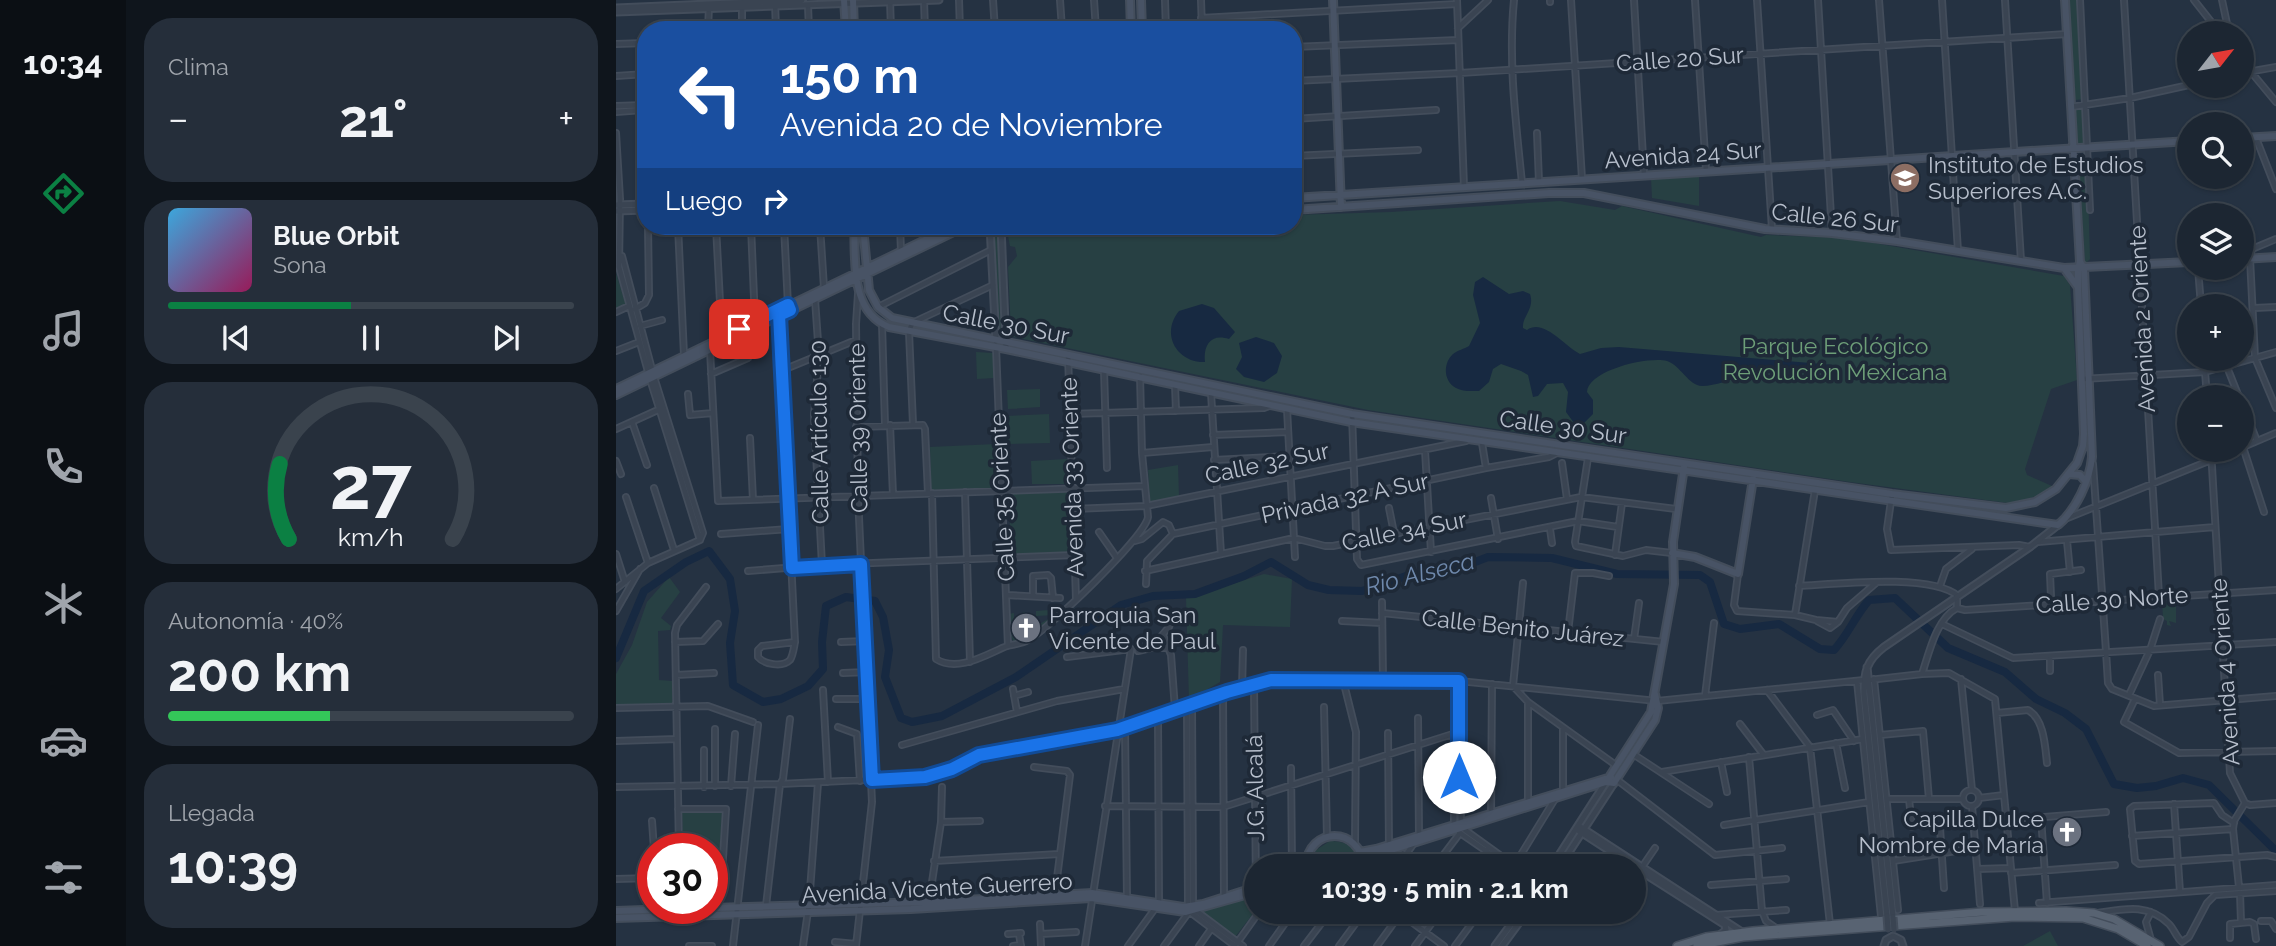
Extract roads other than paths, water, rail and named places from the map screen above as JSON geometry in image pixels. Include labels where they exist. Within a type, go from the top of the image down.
[{"type":"main road","points":[[1130,0],[1131,21]]},
{"type":"main road","points":[[1141,0],[1142,21]]},
{"type":"main road","points":[[1333,0],[1341,207]]},
{"type":"main road","points":[[2058,525],[2065,519],[2086,482],[2092,457],[2085,378],[2065,0]]},
{"type":"main road","points":[[844,2],[845,21]]},
{"type":"main road","points":[[853,2],[854,21]]},
{"type":"main road","points":[[2256,138],[2276,136]]},
{"type":"main road","name":"Avenida 24 Sur","points":[[1302,197],[2177,142]]},
{"type":"main road","name":"Avenida 24 Sur","points":[[1302,209],[1584,193]]},
{"type":"main road","name":"Calle 26 Sur","points":[[1584,193],[1720,221],[1896,241],[2064,268],[2177,263]]},
{"type":"main road","points":[[855,235],[858,293],[867,309],[882,324]]},
{"type":"main road","points":[[864,235],[869,290],[877,307]]},
{"type":"main road","points":[[866,271],[934,235]]},
{"type":"main road","points":[[616,395],[684,355],[779,315],[824,288],[947,235]]},
{"type":"main road","points":[[2254,258],[2276,257]]},
{"type":"main road","name":"Calle 30 Sur","points":[[882,324],[909,332],[1006,349],[1141,368],[1352,418],[1482,443],[1815,490],[1999,508],[2026,505],[2045,497],[2069,474],[2079,458],[2084,438],[2085,378],[2078,288],[2081,266]]},
{"type":"main road","points":[[2064,268],[2078,288]]},
{"type":"main road","points":[[616,389],[709,349],[755,321],[815,298],[857,275]]},
{"type":"main road","name":"Calle 30 Sur","points":[[877,307],[887,315],[912,323],[1006,340],[1104,370],[1287,408],[1684,462],[2058,525]]},
{"type":"main road","points":[[1375,854],[1491,815],[1614,781],[1655,720],[1655,699],[1674,584],[1672,553],[1684,462]]},
{"type":"main road","points":[[1672,553],[1702,559],[1738,574],[1753,473]]},
{"type":"main road","points":[[2069,474],[2078,473],[2086,482]]},
{"type":"main road","points":[[2026,505],[2022,514],[2026,521]]},
{"type":"main road","points":[[1614,781],[1617,766],[1649,717],[1655,699]]},
{"type":"main road","points":[[1309,854],[1320,839],[1327,836],[1345,838],[1355,845],[1360,854]]},
{"type":"main road","name":"Avenida Vicente Guerrero","points":[[861,907],[929,902],[957,903],[1055,894],[1191,909],[1244,893]]},
{"type":"main road","name":"Avenida Vicente Guerrero","points":[[728,910],[1092,896]]},
{"type":"main road","name":"Avenida Vicente Guerrero","points":[[728,909],[766,906],[808,908]]},
{"type":"main road","name":"Avenida Vicente Guerrero","points":[[616,911],[637,912]]},
{"type":"main road","points":[[1677,946],[1720,934],[2015,911],[2094,913],[2114,919],[2149,943]]},
{"type":"main road","name":"Avenida Vicente Guerrero","points":[[616,918],[637,916]]},
{"type":"main road","points":[[1697,946],[1743,937],[2015,917],[2083,918],[2160,946]]},
{"type":"street","points":[[616,10],[741,8],[802,0]]},
{"type":"street","points":[[924,0],[925,21]]},
{"type":"street","points":[[680,8],[693,3],[708,7],[749,1],[808,6],[844,2],[939,0]]},
{"type":"street","points":[[959,0],[960,21]]},
{"type":"street","points":[[993,0],[994,21]]},
{"type":"street","points":[[1060,0],[1061,21]]},
{"type":"street","points":[[1094,0],[1095,21]]},
{"type":"street","points":[[1165,0],[1166,21]]},
{"type":"street","points":[[1201,0],[1201,21]]},
{"type":"street","points":[[1458,28],[1488,0]]},
{"type":"street","points":[[1514,0],[1511,33],[1522,183]]},
{"type":"street","points":[[1571,0],[1582,179]]},
{"type":"street","points":[[1634,0],[1644,175]]},
{"type":"street","points":[[1695,0],[1706,170]]},
{"type":"street","points":[[1757,0],[1772,229]]},
{"type":"street","points":[[1818,0],[1832,233]]},
{"type":"street","points":[[1879,0],[1896,241]]},
{"type":"street","points":[[1942,0],[1959,251]]},
{"type":"street","points":[[2005,0],[2021,261]]},
{"type":"street","points":[[2080,0],[2090,210]]},
{"type":"street","name":"Avenida 2 Oriente","points":[[2124,0],[2159,596]]},
{"type":"street","points":[[2194,0],[2211,21]]},
{"type":"street","points":[[2222,0],[2226,21]]},
{"type":"street","points":[[890,1],[891,21]]},
{"type":"street","points":[[1201,18],[1457,2],[1464,187]]},
{"type":"street","points":[[808,6],[809,21]]},
{"type":"street","points":[[708,7],[708,21]]},
{"type":"street","points":[[741,8],[742,21]]},
{"type":"street","name":"Calle 20 Sur","points":[[1302,81],[2067,34]]},
{"type":"street","points":[[1302,47],[1458,40]]},
{"type":"street","points":[[616,44],[637,43]]},
{"type":"street","points":[[2254,70],[2276,67]]},
{"type":"street","points":[[616,76],[637,75]]},
{"type":"street","points":[[2254,76],[2276,102]]},
{"type":"street","points":[[2071,107],[2177,88]]},
{"type":"street","points":[[616,109],[637,109]]},
{"type":"street","points":[[1302,118],[1436,110]]},
{"type":"street","points":[[616,133],[620,267],[639,342],[700,540],[648,563],[616,589]]},
{"type":"street","points":[[1537,133],[1539,182]]},
{"type":"street","points":[[2256,138],[2276,189]]},
{"type":"street","points":[[1302,155],[1418,150]]},
{"type":"street","points":[[618,208],[637,205]]},
{"type":"street","points":[[618,208],[637,209]]},
{"type":"street","points":[[616,312],[645,303],[649,295],[648,235]]},
{"type":"street","points":[[678,235],[684,355]]},
{"type":"street","points":[[716,235],[722,340]]},
{"type":"street","points":[[751,235],[755,321]]},
{"type":"street","points":[[785,235],[789,308]]},
{"type":"street","points":[[821,235],[824,288]]},
{"type":"street","points":[[900,235],[901,251]]},
{"type":"street","points":[[990,235],[996,347]]},
{"type":"street","points":[[1001,235],[1006,349]]},
{"type":"street","points":[[2254,248],[2276,239]]},
{"type":"street","points":[[877,307],[991,250]]},
{"type":"street","points":[[913,424],[909,332],[912,323],[992,285]]},
{"type":"street","name":"Calle 39 Oriente","points":[[856,945],[872,810],[856,427],[858,293]]},
{"type":"street","name":"Calle Artículo 130","points":[[815,298],[819,356],[814,415],[822,565]]},
{"type":"street","points":[[2276,307],[2254,308],[2255,358],[2276,408]]},
{"type":"street","points":[[632,308],[640,326],[651,375]]},
{"type":"street","points":[[779,315],[795,642],[789,660],[776,664],[764,663],[758,657],[760,647],[795,642]]},
{"type":"street","points":[[640,326],[662,320]]},
{"type":"street","points":[[882,324],[893,495]]},
{"type":"street","points":[[783,370],[856,340]]},
{"type":"street","points":[[616,351],[639,342]]},
{"type":"street","name":"Calle 35 Oriente","points":[[996,347],[1008,646]]},
{"type":"street","points":[[709,349],[718,501],[1145,486]]},
{"type":"street","points":[[2255,358],[2276,352]]},
{"type":"street","points":[[711,374],[748,358]]},
{"type":"street","name":"Avenida 33 Oriente","points":[[1068,358],[1076,600]]},
{"type":"street","points":[[856,427],[913,424],[923,425],[925,429],[934,561],[936,659],[942,662],[970,663],[1033,637],[1064,613],[1146,525],[1141,368]]},
{"type":"street","points":[[1104,370],[1108,468]]},
{"type":"street","points":[[2085,378],[2209,371]]},
{"type":"street","points":[[2205,372],[2206,385]]},
{"type":"street","points":[[1175,385],[1176,411]]},
{"type":"street","points":[[1211,393],[1221,554]]},
{"type":"street","points":[[688,394],[690,415],[713,413]]},
{"type":"street","name":"Calle 30 Sur","points":[[1070,415],[1212,411],[1264,408],[1272,405]]},
{"type":"street","points":[[616,429],[661,408]]},
{"type":"street","points":[[1287,408],[1295,557]]},
{"type":"street","points":[[1352,418],[1356,541],[1358,562],[1364,565],[1550,529],[1578,521],[1619,527]]},
{"type":"street","points":[[632,422],[647,465]]},
{"type":"street","points":[[1213,435],[1288,432]]},
{"type":"street","points":[[2254,433],[2257,441]]},
{"type":"street","points":[[2254,442],[2276,433]]},
{"type":"street","points":[[750,439],[753,500]]},
{"type":"street","name":"Calle 32 Sur","points":[[1073,509],[1146,506],[1466,440]]},
{"type":"street","points":[[1482,443],[1486,468]]},
{"type":"street","points":[[1142,453],[1213,447]]},
{"type":"street","points":[[1426,450],[1431,552]]},
{"type":"street","name":"Privada 32 A Sur","points":[[1133,542],[1142,539],[1163,523],[1170,525],[1173,534],[1549,457],[1557,453]]},
{"type":"street","points":[[1214,460],[1289,456]]},
{"type":"street","points":[[2092,457],[2110,686],[2115,691],[2148,704],[2160,705],[2276,696]]},
{"type":"street","points":[[1588,458],[1575,544],[1578,547],[1627,557],[1646,550],[1672,553]]},
{"type":"street","points":[[616,461],[621,474]]},
{"type":"street","points":[[2065,519],[2206,462]]},
{"type":"street","name":"Avenida 4 Oriente","points":[[2211,462],[2231,777],[2245,803]]},
{"type":"street","points":[[2247,462],[2264,512]]},
{"type":"street","points":[[1562,463],[1567,499]]},
{"type":"street","points":[[654,488],[674,550]]},
{"type":"street","points":[[1795,615],[1815,490]]},
{"type":"street","points":[[965,492],[970,663]]},
{"type":"street","points":[[626,497],[648,563]]},
{"type":"street","name":"Calle 34 Sur","points":[[1145,568],[1294,538],[1329,546],[1581,497],[1676,509]]},
{"type":"street","points":[[1491,498],[1499,539]]},
{"type":"street","points":[[1891,498],[1886,529],[1891,550],[2019,545],[2030,547]]},
{"type":"street","points":[[1615,555],[1622,503]]},
{"type":"street","points":[[1389,508],[1394,533]]},
{"type":"street","points":[[1903,946],[1893,932],[1887,916],[1869,802],[1863,739],[1868,662],[1878,652],[1927,620],[2058,525]]},
{"type":"street","points":[[2037,542],[2215,527]]},
{"type":"street","points":[[721,534],[789,529]]},
{"type":"street","points":[[1550,529],[1552,543]]},
{"type":"street","points":[[1099,532],[1116,558]]},
{"type":"street","points":[[1146,584],[1145,568],[1173,534]]},
{"type":"street","points":[[2067,541],[2070,572]]},
{"type":"street","points":[[1940,586],[1946,569],[1973,548]]},
{"type":"street","points":[[616,554],[625,582]]},
{"type":"street","points":[[748,571],[822,565],[1075,555]]},
{"type":"street","points":[[616,611],[637,578],[640,568]]},
{"type":"street","points":[[2050,597],[2049,575],[2081,570]]},
{"type":"street","points":[[1568,632],[1574,574],[1593,572],[1609,576]]},
{"type":"street","points":[[1738,574],[1735,609],[1741,612],[1795,615],[1838,622],[1847,608],[1876,583]]},
{"type":"street","points":[[1032,596],[1033,576],[1048,575],[1051,578],[1053,598]]},
{"type":"street","points":[[1523,583],[1513,686],[1528,702],[1617,766]]},
{"type":"street","points":[[1799,586],[1876,583],[1940,586],[1947,588],[1958,598]]},
{"type":"street","points":[[679,833],[675,642],[677,625],[706,587]]},
{"type":"street","name":"Calle 30 Norte","points":[[1957,608],[1965,610],[2276,590]]},
{"type":"street","points":[[1007,595],[1060,598]]},
{"type":"street","points":[[1922,674],[1933,642],[1947,616],[1957,608],[1958,598]]},
{"type":"street","points":[[1382,602],[1383,680]]},
{"type":"street","points":[[1634,639],[1639,603]]},
{"type":"street","points":[[1943,608],[1947,616]]},
{"type":"street","name":"Calle Benito Juárez","points":[[1382,614],[1664,642]]},
{"type":"street","points":[[1151,648],[1163,635],[1172,618]]},
{"type":"street","points":[[2129,695],[2150,650],[2160,619]]},
{"type":"street","points":[[1342,621],[1382,623]]},
{"type":"street","points":[[1705,696],[1714,623]]},
{"type":"street","points":[[675,642],[703,641],[718,624]]},
{"type":"street","points":[[1941,626],[2013,657],[2276,642]]},
{"type":"street","points":[[1163,635],[1169,648],[1175,709]]},
{"type":"street","points":[[841,642],[866,641]]},
{"type":"street","points":[[1138,651],[1169,648]]},
{"type":"street","points":[[1067,657],[1131,649],[1085,946]]},
{"type":"street","points":[[1242,688],[1243,650]]},
{"type":"street","points":[[2050,656],[2050,671]]},
{"type":"street","points":[[843,673],[867,672]]},
{"type":"street","points":[[676,675],[714,673]]},
{"type":"street","points":[[616,787],[780,785],[925,777],[952,769],[979,755],[1117,730],[1223,693],[1279,680],[1456,681],[1655,699],[1949,673],[1994,699],[2015,911]]},
{"type":"street","points":[[2158,675],[2160,705]]},
{"type":"street","points":[[1961,678],[1972,790]]},
{"type":"street","points":[[1343,680],[1356,727],[1355,845]]},
{"type":"street","points":[[1866,680],[1887,916]]},
{"type":"street","points":[[1866,680],[1880,735],[1898,910]]},
{"type":"street","points":[[1442,854],[1459,827],[1456,681]]},
{"type":"street","name":"J.G. Alcalá","points":[[1254,684],[1255,854]]},
{"type":"street","points":[[1491,815],[1492,684]]},
{"type":"street","points":[[1013,689],[1017,712]]},
{"type":"street","points":[[902,745],[1057,701],[1124,689]]},
{"type":"street","points":[[823,690],[828,782]]},
{"type":"street","points":[[1767,690],[1810,747],[1830,925]]},
{"type":"street","points":[[1014,696],[1028,692]]},
{"type":"street","points":[[1223,693],[1224,899]]},
{"type":"street","points":[[836,699],[869,699]]},
{"type":"street","points":[[2135,699],[2124,723],[2179,753],[2276,751]]},
{"type":"street","points":[[1528,702],[1528,804]]},
{"type":"street","points":[[1164,946],[1191,909],[1190,704]]},
{"type":"street","points":[[616,708],[708,706],[755,724],[733,946]]},
{"type":"street","points":[[1324,707],[1327,836]]},
{"type":"street","points":[[1817,715],[1833,710],[1854,741]]},
{"type":"street","points":[[1997,713],[2028,710],[2032,712],[2041,728],[2047,763]]},
{"type":"street","points":[[1128,946],[1158,906],[1158,716]]},
{"type":"street","points":[[1406,854],[1417,839],[1418,718]]},
{"type":"street","points":[[766,906],[790,719]]},
{"type":"street","points":[[1740,724],[1764,755]]},
{"type":"street","points":[[838,727],[858,734],[860,781]]},
{"type":"street","points":[[1125,727],[1128,901]]},
{"type":"street","points":[[1522,854],[1560,794],[1563,728]]},
{"type":"street","points":[[715,729],[715,786]]},
{"type":"street","points":[[1880,735],[1923,731],[1929,799]]},
{"type":"street","points":[[1388,733],[1390,848]]},
{"type":"street","points":[[1105,806],[1223,807],[1456,733]]},
{"type":"street","points":[[730,786],[736,734]]},
{"type":"street","points":[[616,741],[677,739]]},
{"type":"street","points":[[1662,772],[1863,739]]},
{"type":"street","points":[[1836,743],[1845,788]]},
{"type":"street","points":[[704,750],[704,787]]},
{"type":"street","points":[[1633,754],[1709,804]]},
{"type":"street","points":[[1749,757],[1763,914],[1779,929]]},
{"type":"street","points":[[1721,762],[1727,792]]},
{"type":"street","points":[[1034,767],[1069,773],[1055,894]]},
{"type":"street","points":[[1291,768],[1292,854]]},
{"type":"street","points":[[1561,854],[1614,781],[1712,854],[1718,856],[1782,848]]},
{"type":"street","points":[[803,946],[818,783]]},
{"type":"street","points":[[929,902],[941,822],[942,787]]},
{"type":"street","points":[[1972,806],[1965,803],[1965,792],[1976,791],[1979,798]]},
{"type":"street","points":[[1980,904],[1972,806],[1979,798],[2004,795]]},
{"type":"street","points":[[1887,799],[1964,799]]},
{"type":"street","points":[[1909,799],[1912,827]]},
{"type":"street","points":[[1724,825],[1869,802]]},
{"type":"street","points":[[2233,824],[2221,814],[2214,803],[2131,807],[2136,864],[2274,856]]},
{"type":"street","points":[[2241,922],[2233,824],[2245,803],[2276,803]]},
{"type":"street","points":[[2174,804],[2180,892]]},
{"type":"street","points":[[678,809],[726,809],[724,833]]},
{"type":"street","points":[[2007,820],[2106,812]]},
{"type":"street","points":[[2041,817],[2047,903]]},
{"type":"street","points":[[652,821],[653,833]]},
{"type":"street","points":[[941,822],[979,821]]},
{"type":"street","points":[[2132,836],[2176,833],[2233,824]]},
{"type":"street","points":[[1459,827],[1493,854]]},
{"type":"street","points":[[1940,828],[1944,888]]},
{"type":"street","points":[[1566,854],[1580,829]]},
{"type":"street","points":[[1580,829],[1617,854]]},
{"type":"street","points":[[1646,858],[1655,848]]},
{"type":"street","points":[[1893,861],[1976,848]]},
{"type":"street","points":[[1487,849],[1495,854]]},
{"type":"street","points":[[1483,854],[1487,849]]},
{"type":"street","points":[[934,861],[1059,853]]},
{"type":"street","points":[[1978,869],[2045,870],[2116,864]]},
{"type":"street","points":[[1646,874],[1742,932]]},
{"type":"street","points":[[616,879],[637,878]]},
{"type":"street","points":[[1711,885],[1786,880]]},
{"type":"street","points":[[2094,913],[2131,908],[2151,912],[2169,924],[2182,942],[2189,937],[2211,898],[2240,890],[2276,885]]},
{"type":"street","points":[[2039,903],[2180,892],[2276,891]]},
{"type":"street","points":[[1191,909],[1211,929],[1235,945],[1243,946]]},
{"type":"street","points":[[1191,909],[1235,945]]},
{"type":"street","points":[[1715,916],[1786,910]]},
{"type":"street","points":[[2149,943],[2146,922],[2151,912]]},
{"type":"street","points":[[1715,916],[1726,928],[1725,932],[1720,934]]},
{"type":"street","points":[[2261,921],[2271,921],[2276,929]]},
{"type":"street","points":[[2230,938],[2230,924],[2241,922],[2253,923],[2256,939]]},
{"type":"street","points":[[1040,924],[1041,946]]},
{"type":"street","points":[[1235,945],[1250,924]]},
{"type":"street","points":[[1269,946],[1285,924]]},
{"type":"street","points":[[1304,946],[1321,924]]},
{"type":"street","points":[[1339,946],[1355,924]]},
{"type":"street","points":[[1377,946],[1392,924]]},
{"type":"street","points":[[1414,924],[1444,946]]},
{"type":"street","points":[[1415,946],[1431,924]]},
{"type":"street","points":[[1455,946],[1471,924]]},
{"type":"street","points":[[1494,946],[1511,924]]},
{"type":"street","points":[[1502,946],[1518,924]]},
{"type":"street","points":[[1199,946],[1211,929]]},
{"type":"street","points":[[1041,934],[1076,932]]},
{"type":"street","points":[[1884,946],[1893,932]]},
{"type":"street","points":[[1008,934],[1020,933],[1021,946],[1013,946]]},
{"type":"street","points":[[835,942],[856,945]]},
{"type":"street","points":[[689,946],[712,946]]},
{"type":"water","points":[[1483,277],[1509,294],[1523,291],[1530,294],[1531,304],[1523,328],[1547,330],[1580,354],[1601,348],[1619,347],[1834,365],[1822,372],[1807,373],[1803,368],[1739,377],[1702,386],[1693,383],[1667,361],[1634,363],[1608,371],[1590,384],[1587,392],[1593,400],[1593,414],[1584,423],[1574,423],[1566,412],[1568,392],[1563,383],[1547,384],[1538,396],[1533,397],[1528,375],[1501,364],[1493,369],[1489,382],[1479,391],[1459,389],[1449,381],[1447,362],[1455,353],[1469,346],[1480,323],[1473,295],[1475,282]]},
{"type":"water","points":[[1202,304],[1214,308],[1235,332],[1229,339],[1217,338],[1210,342],[1205,350],[1205,362],[1186,358],[1174,346],[1171,338],[1171,329],[1179,311]]},
{"type":"water","points":[[1256,337],[1274,343],[1282,356],[1277,373],[1264,382],[1244,377],[1236,369],[1242,357],[1239,343]]},
{"type":"waterway","name":"Rio Alseca","points":[[616,658],[644,591],[686,562],[709,551],[730,579],[735,611],[730,643],[733,685],[763,702],[781,699],[808,686],[823,669],[822,642],[826,606],[846,597],[875,601],[883,617],[889,650],[885,677],[901,718],[912,722],[942,716],[1016,677],[1121,605],[1153,596],[1195,594],[1244,576],[1271,562],[1308,585],[1329,590],[1362,591],[1409,575],[1457,569],[1488,557],[1552,558],[1617,574],[1700,575],[1710,582],[1724,624],[1740,629],[1779,624],[1820,649],[1834,650],[1869,600],[1895,598],[1948,648],[2005,672],[2036,699],[2065,713],[2086,729],[2114,784],[2137,788],[2183,778],[2209,785],[2276,851]]},
{"type":"place","name":"Instituto de Estudios Superiores A.C.","points":[[1905,178]]},
{"type":"place","name":"Parroquia San Vicente de Paul","points":[[1026,628]]},
{"type":"place","name":"Capilla Dulce Nombre de María","points":[[2067,832]]},
{"type":"park label","name":"Parque Ecológico Revolución Mexicana","points":[[1835,359]]}]
